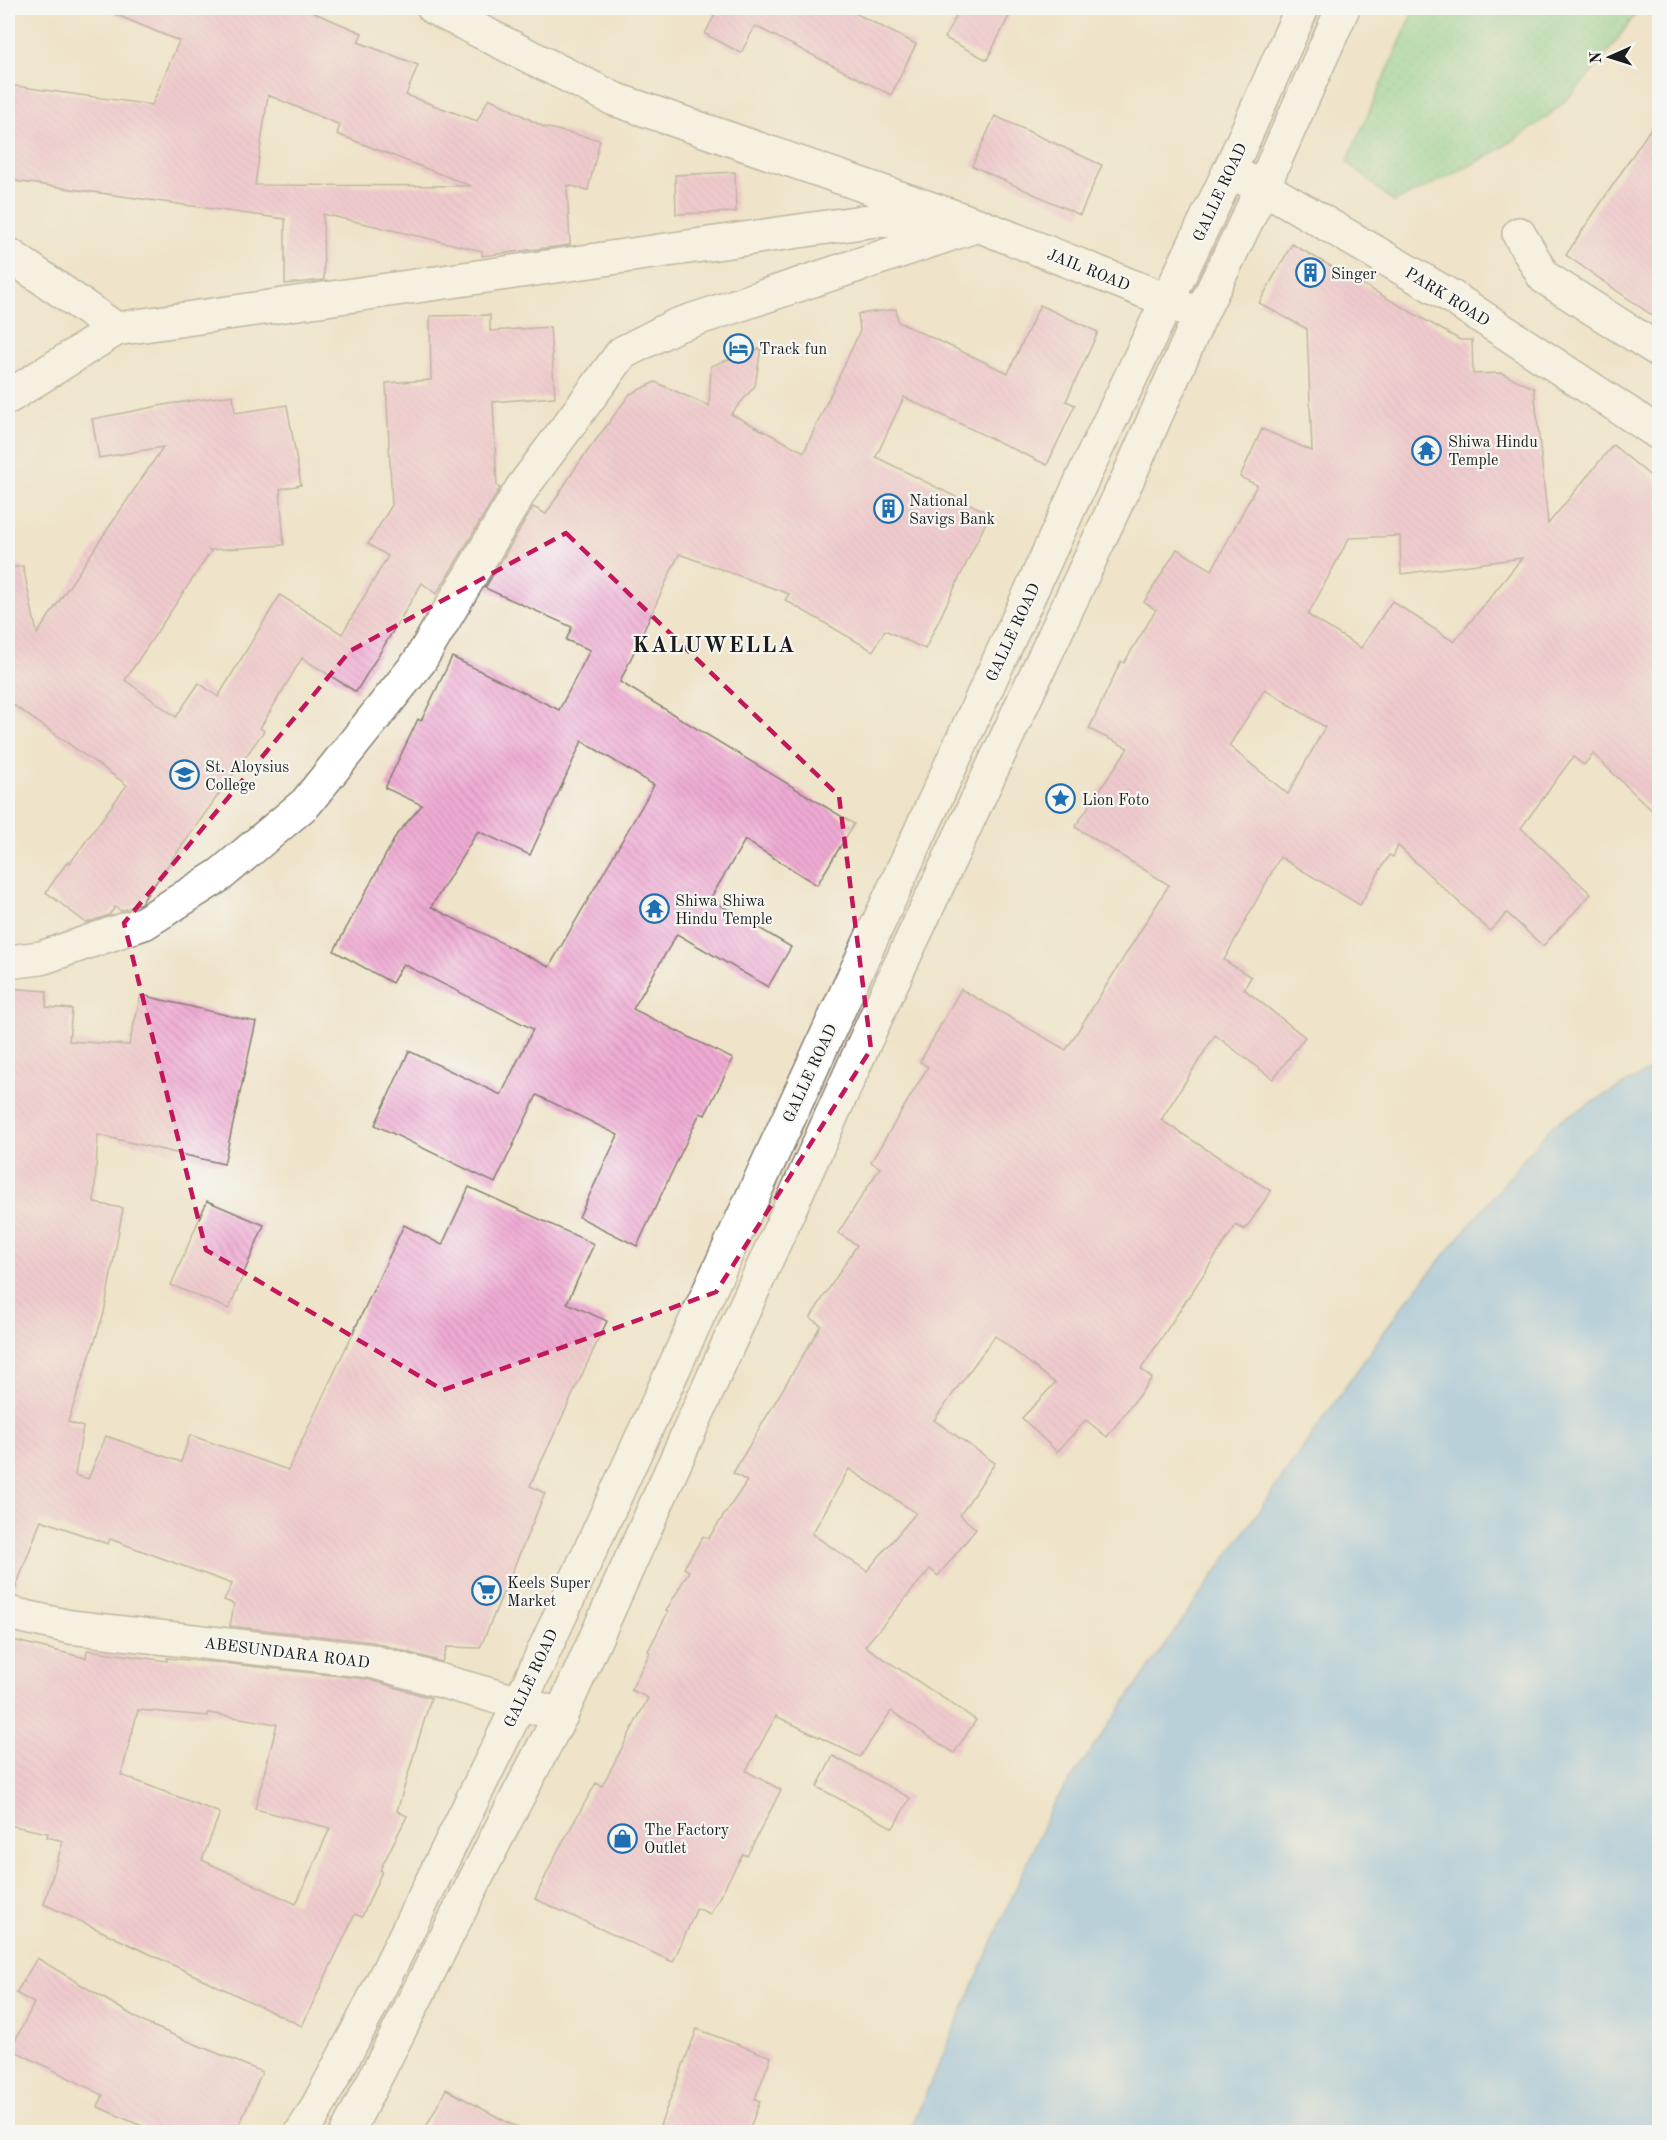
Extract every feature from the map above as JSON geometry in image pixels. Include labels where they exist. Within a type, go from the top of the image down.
[{"type":"main road","name":"JAIL ROAD","points":[[434,8],[614,99],[978,225],[1169,301],[1200,316]]},
{"type":"main road","name":"GALLE ROAD","points":[[302,2133],[366,2015],[520,1703],[1088,467],[1169,301],[1302,8]]},
{"type":"main road","points":[[347,2133],[400,2032],[528,1774],[561,1715],[881,1006],[1124,487],[1200,316],[1263,187],[1343,8]]},
{"type":"main road","name":"PARK ROAD","points":[[1229,171],[1263,187],[1450,296],[1659,434]]},
{"type":"main road","points":[[8,397],[116,329],[876,220],[978,225]]},
{"type":"main road","points":[[8,962],[41,958],[144,923],[220,875],[306,803],[419,662],[522,488],[622,353],[675,326],[978,225]]},
{"type":"main road","points":[[1519,234],[1544,278],[1659,351]]},
{"type":"main road","points":[[8,254],[116,329]]},
{"type":"main road","name":"ABESUNDARA ROAD","points":[[8,1613],[70,1627],[371,1661],[561,1715]]},
{"type":"highlighted area","points":[[566,533],[839,796],[871,1049],[716,1292],[443,1390],[206,1250],[124,923],[350,651]]},
{"type":"green space","points":[[1415,8],[1640,8],[1587,78],[1549,115],[1494,153],[1394,202],[1347,162]]},
{"type":"water","points":[[1659,1065],[1659,2132],[909,2132],[1051,1808],[1403,1305],[1553,1124]]},
{"type":"building","points":[[100,8],[303,8],[362,33],[358,42],[418,65],[406,95],[477,121],[489,98],[544,127],[600,140],[588,190],[567,185],[570,245],[482,256],[482,251],[323,214],[324,280],[285,284],[285,219],[8,180],[8,85],[152,105],[179,41]],"holes":[[[268,95],[340,125],[337,134],[471,186],[255,185]]]},
{"type":"building","points":[[718,8],[845,8],[916,44],[891,95],[755,26],[741,53],[705,34]]},
{"type":"building","points":[[960,8],[1013,8],[987,60],[945,38]]},
{"type":"building","points":[[995,116],[1102,165],[1080,215],[972,166]]},
{"type":"building","points":[[1659,116],[1659,320],[1566,255]]},
{"type":"building","points":[[735,172],[736,212],[676,214],[675,175]]},
{"type":"building","points":[[1292,244],[1460,340],[1472,340],[1473,374],[1501,373],[1534,388],[1548,524],[1613,445],[1659,483],[1659,817],[1593,754],[1584,765],[1573,757],[1521,828],[1591,894],[1543,946],[1507,913],[1490,931],[1398,846],[1393,857],[1389,855],[1360,905],[1280,857],[1224,960],[1251,977],[1244,989],[1305,1037],[1273,1079],[1215,1035],[1161,1120],[1271,1191],[1245,1230],[1236,1225],[1141,1369],[1152,1378],[1107,1437],[1086,1420],[1057,1452],[1022,1418],[1055,1383],[995,1336],[934,1420],[995,1463],[960,1515],[976,1529],[938,1576],[930,1569],[865,1646],[976,1720],[954,1753],[891,1711],[860,1757],[776,1716],[746,1771],[781,1790],[747,1856],[743,1854],[710,1914],[697,1908],[673,1962],[535,1899],[556,1854],[596,1783],[602,1786],[648,1698],[631,1690],[668,1612],[666,1611],[689,1571],[684,1568],[703,1536],[708,1539],[747,1481],[733,1473],[821,1325],[810,1318],[857,1245],[838,1233],[880,1168],[871,1162],[928,1067],[920,1062],[961,989],[1066,1050],[1169,885],[1075,827],[1128,748],[1089,729],[1121,661],[1124,663],[1156,610],[1144,602],[1177,549],[1212,570],[1257,485],[1240,477],[1262,429],[1312,451],[1307,329],[1259,303]],"holes":[[[1400,536],[1401,574],[1522,558],[1454,642],[1392,601],[1361,648],[1308,615],[1349,538]],[[1265,689],[1325,727],[1288,794],[1229,746]],[[849,1469],[916,1513],[867,1571],[812,1534]]]},
{"type":"building","points":[[1040,305],[1098,332],[1066,401],[1075,405],[1047,465],[904,397],[876,457],[990,514],[925,649],[885,630],[873,651],[785,600],[789,594],[679,554],[620,682],[854,824],[817,885],[745,840],[710,899],[791,947],[768,987],[677,934],[633,1009],[733,1059],[705,1115],[700,1113],[637,1246],[579,1217],[618,1135],[537,1095],[495,1183],[375,1125],[409,1051],[501,1095],[533,1029],[403,964],[392,983],[334,951],[397,834],[422,805],[385,788],[418,719],[421,721],[452,657],[559,710],[590,650],[566,640],[572,627],[485,588],[533,507],[546,514],[578,464],[630,394],[655,382],[709,406],[711,366],[761,348],[755,386],[731,414],[804,452],[860,331],[858,314],[896,309],[898,322],[1008,373]],"holes":[[[582,741],[654,785],[549,967],[431,907],[478,831],[530,855]]]},
{"type":"building","points":[[490,315],[490,331],[550,327],[555,397],[493,402],[497,486],[500,488],[444,582],[436,594],[422,583],[356,692],[302,658],[260,728],[264,731],[141,903],[121,911],[115,907],[109,915],[86,923],[46,892],[127,785],[8,701],[8,568],[23,566],[37,634],[163,447],[99,458],[92,419],[169,404],[233,395],[235,413],[287,405],[301,485],[280,489],[284,545],[209,550],[211,551],[125,680],[176,717],[199,683],[218,697],[280,595],[342,634],[388,556],[368,544],[392,505],[386,383],[431,380],[430,316]]},
{"type":"building","points":[[8,988],[47,991],[46,1007],[72,1009],[69,1041],[129,1045],[141,995],[256,1022],[224,1164],[98,1135],[94,1203],[123,1208],[104,1313],[68,1422],[83,1427],[75,1475],[88,1479],[106,1436],[181,1462],[190,1435],[288,1470],[404,1225],[442,1245],[469,1187],[594,1244],[567,1303],[607,1321],[530,1486],[545,1493],[480,1648],[447,1647],[442,1662],[373,1642],[230,1626],[234,1604],[224,1600],[232,1584],[110,1539],[108,1544],[41,1520],[13,1595],[8,1595]]},
{"type":"building","points":[[207,1201],[264,1225],[229,1309],[171,1285]]},
{"type":"building","points":[[8,1639],[86,1658],[87,1650],[167,1661],[167,1658],[223,1663],[367,1679],[431,1698],[397,1811],[407,1816],[380,1870],[382,1871],[362,1917],[355,1914],[302,2026],[44,1904],[63,1841],[47,1837],[48,1833],[8,1825]],"holes":[[[138,1710],[208,1716],[208,1713],[277,1724],[255,1809],[330,1828],[296,1904],[202,1860],[220,1813],[121,1775]]]},
{"type":"building","points":[[833,1756],[910,1798],[893,1828],[817,1787]]},
{"type":"building","points":[[37,1958],[145,2023],[262,2072],[236,2133],[158,2133],[98,2107],[103,2095],[11,2049],[34,2003],[16,1993]]},
{"type":"building","points":[[697,2029],[771,2057],[755,2099],[760,2101],[748,2133],[657,2133]]},
{"type":"building","points":[[446,2089],[527,2133],[423,2133]]},
{"type":"place","name":"Singer","points":[[1310,273]]},
{"type":"place","name":"Track fun","points":[[738,348]]},
{"type":"place","name":"Shiwa Hindu Temple","points":[[1427,450]]},
{"type":"place","name":"National Savigs Bank","points":[[888,509]]},
{"type":"place","name":"St. Aloysius College","points":[[184,775]]},
{"type":"place","name":"Lion Foto","points":[[1061,799]]},
{"type":"place","name":"Shiwa Shiwa Hindu Temple","points":[[654,909]]},
{"type":"place","name":"Keels Super Market","points":[[486,1591]]},
{"type":"place","name":"The Factory Outlet","points":[[623,1838]]},
{"type":"district","name":"KALUWELLA","points":[[714,644]]}]
